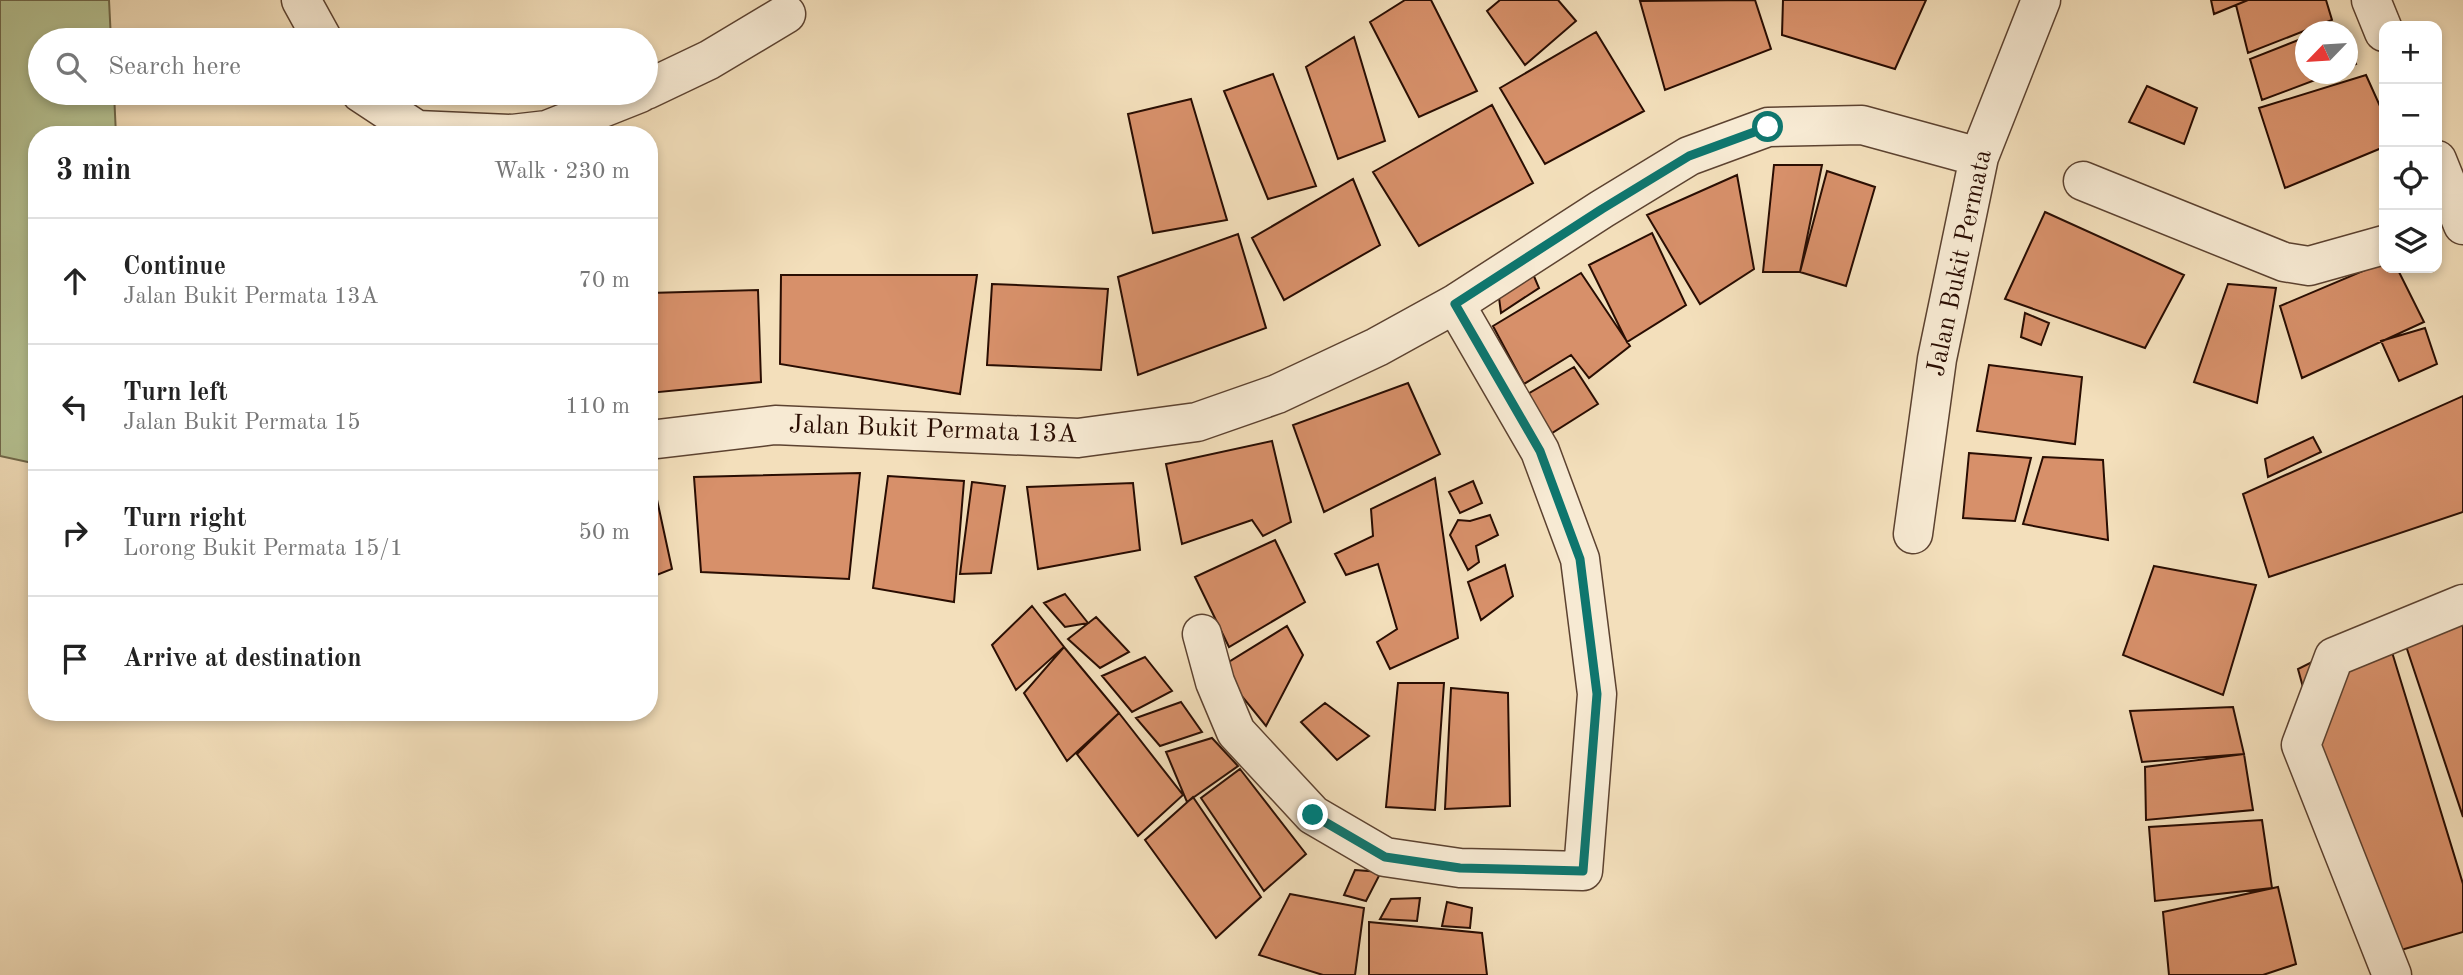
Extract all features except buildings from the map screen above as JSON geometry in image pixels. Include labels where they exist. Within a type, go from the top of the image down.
[{"type":"street","points":[[301,0],[316,28]]},
{"type":"street","name":"Jalan Bukit Permata","points":[[1913,534],[1937,359],[1979,157],[2040,0]]},
{"type":"street","points":[[2371,0],[2380,21]]},
{"type":"street","points":[[658,84],[709,60],[786,14]]},
{"type":"street","points":[[378,105],[411,126]]},
{"type":"street","points":[[557,126],[610,105]]},
{"type":"street","name":"Jalan Bukit Permata 13A","points":[[658,439],[775,425],[1078,438],[1197,422],[1277,394],[1377,346],[1455,304],[1689,156],[1768,127],[1862,125],[1979,157]]},
{"type":"street","points":[[2442,177],[2456,223]]},
{"type":"street","points":[[2083,181],[2284,262],[2309,266],[2379,246]]},
{"type":"street","points":[[1202,634],[1215,682],[1236,732],[1313,815],[1385,857],[1460,868],[1583,871],[1597,694],[1580,559],[1540,451],[1455,304]]},
{"type":"street","points":[[2392,975],[2301,745],[2334,657],[2463,604]]},
{"type":"green space","points":[[0,0],[109,0],[110,28],[28,28],[28,105],[115,105],[116,126],[28,126],[28,462],[0,456]]},
{"type":"route","points":[[1313,815],[1385,857],[1460,868],[1583,871],[1597,694],[1580,559],[1540,451],[1455,304],[1689,156],[1768,127]]}]
